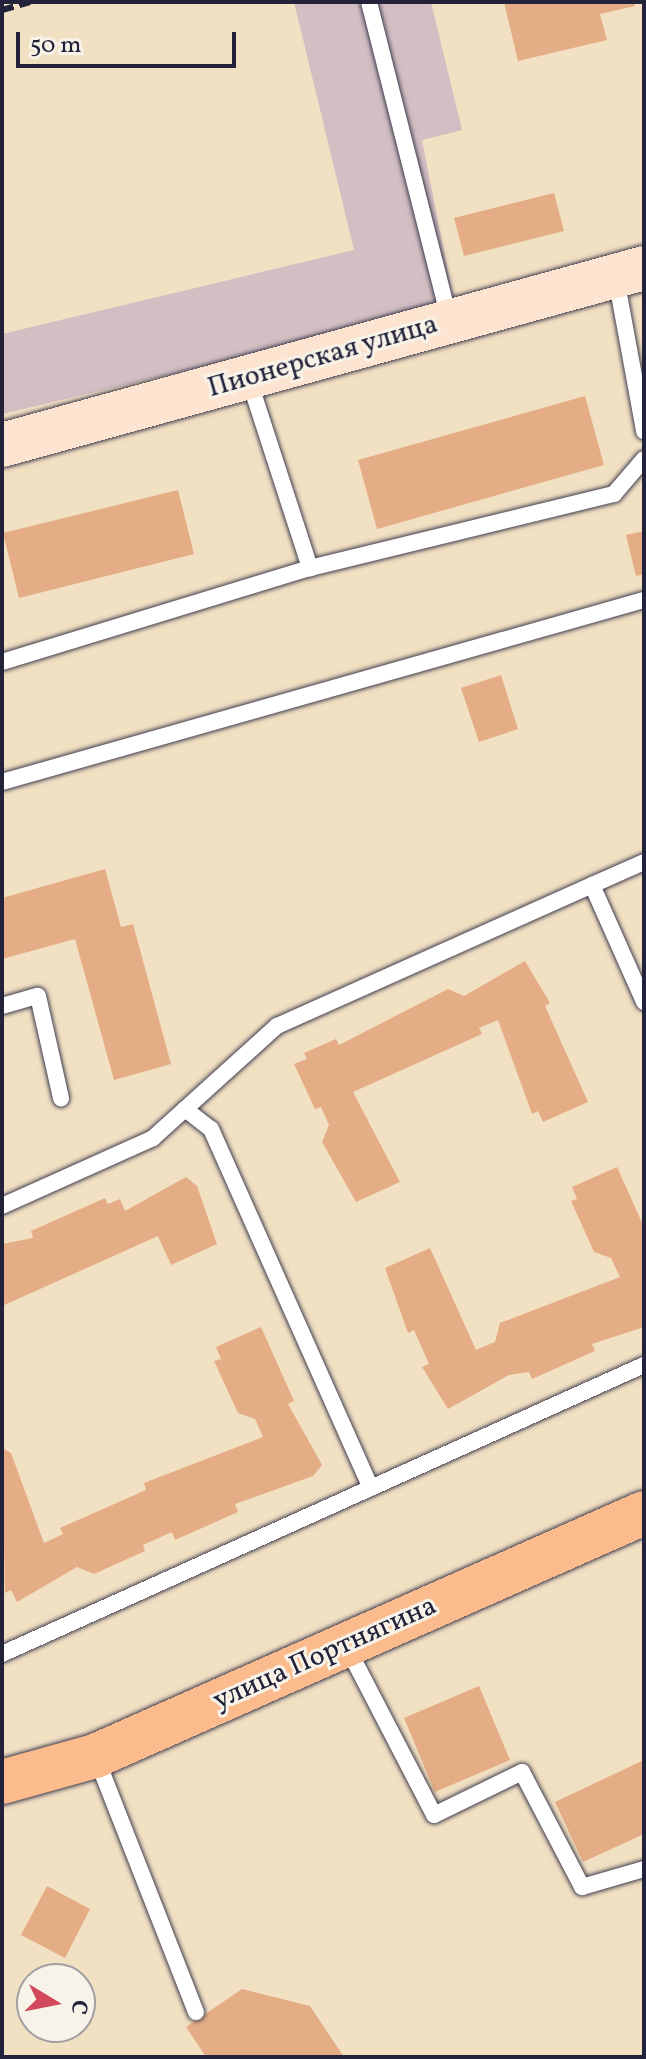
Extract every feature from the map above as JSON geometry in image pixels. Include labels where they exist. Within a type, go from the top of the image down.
[{"type":"main road","name":"улица Портнягина","points":[[2,1782],[95,1756],[644,1513]]},
{"type":"street","name":"Пионерская улица","points":[[2,445],[630,272]]},
{"type":"lane","points":[[369,2],[450,322]]},
{"type":"lane","points":[[630,272],[644,431]]},
{"type":"lane","points":[[248,379],[310,568]]},
{"type":"lane","points":[[2,662],[310,568],[614,494],[644,459]]},
{"type":"lane","points":[[2,782],[644,600]]},
{"type":"lane","points":[[2,1206],[153,1138],[277,1026],[644,862]]},
{"type":"lane","points":[[592,885],[644,1002]]},
{"type":"lane","points":[[2,1006],[38,996],[61,1098]]},
{"type":"lane","points":[[185,1109],[211,1129],[371,1488]]},
{"type":"lane","points":[[2,1654],[644,1365]]},
{"type":"lane","points":[[346,1646],[434,1815],[522,1772],[582,1887],[644,1869]]},
{"type":"lane","points":[[95,1756],[196,2012]]},
{"type":"shaded area","points":[[294,2],[431,2],[462,130],[422,140],[455,307],[2,414],[2,334],[354,250]]},
{"type":"building","points":[[504,2],[634,2],[635,6],[600,14],[607,40],[518,61]]},
{"type":"building","points":[[554,193],[564,231],[464,256],[454,218]]},
{"type":"building","points":[[585,396],[604,465],[377,529],[358,460]]},
{"type":"building","points":[[178,490],[194,554],[19,598],[3,533]]},
{"type":"building","points":[[644,531],[644,574],[636,576],[626,535]]},
{"type":"building","points":[[501,675],[518,729],[479,742],[461,688]]},
{"type":"building","points":[[105,869],[121,927],[133,924],[171,1064],[114,1080],[75,939],[2,959],[2,898]]},
{"type":"building","points":[[525,961],[550,1003],[545,1006],[588,1102],[543,1122],[538,1111],[532,1114],[498,1020],[479,1028],[482,1034],[353,1092],[400,1182],[356,1202],[322,1142],[329,1125],[321,1107],[315,1109],[294,1064],[307,1059],[304,1053],[336,1039],[339,1045],[448,989],[464,996]]},
{"type":"building","points":[[617,1167],[644,1227],[644,1327],[592,1344],[595,1351],[532,1379],[529,1372],[509,1375],[448,1409],[422,1367],[429,1364],[414,1330],[408,1333],[385,1268],[430,1248],[476,1350],[495,1342],[500,1323],[620,1277],[611,1258],[594,1252],[571,1201],[577,1199],[572,1187]]},
{"type":"building","points":[[186,1177],[197,1186],[217,1244],[171,1265],[158,1236],[2,1306],[2,1244],[33,1238],[31,1231],[105,1198],[108,1204],[120,1199],[125,1211]]},
{"type":"building","points":[[261,1327],[294,1401],[288,1404],[322,1465],[313,1476],[235,1504],[238,1512],[175,1540],[172,1532],[143,1545],[145,1551],[94,1574],[77,1567],[17,1602],[11,1590],[5,1593],[2,1448],[11,1453],[44,1543],[63,1534],[60,1528],[146,1490],[144,1483],[263,1437],[255,1419],[238,1413],[214,1361],[221,1359],[216,1347]]},
{"type":"building","points":[[479,1686],[510,1760],[435,1792],[404,1718]]},
{"type":"building","points":[[644,1760],[644,1834],[583,1862],[555,1802]]},
{"type":"building","points":[[47,1886],[90,1909],[65,1958],[21,1935]]},
{"type":"building","points":[[242,1989],[310,2006],[344,2057],[206,2057],[186,2027]]},
{"type":"railway","points":[[2,10],[30,2]]}]
